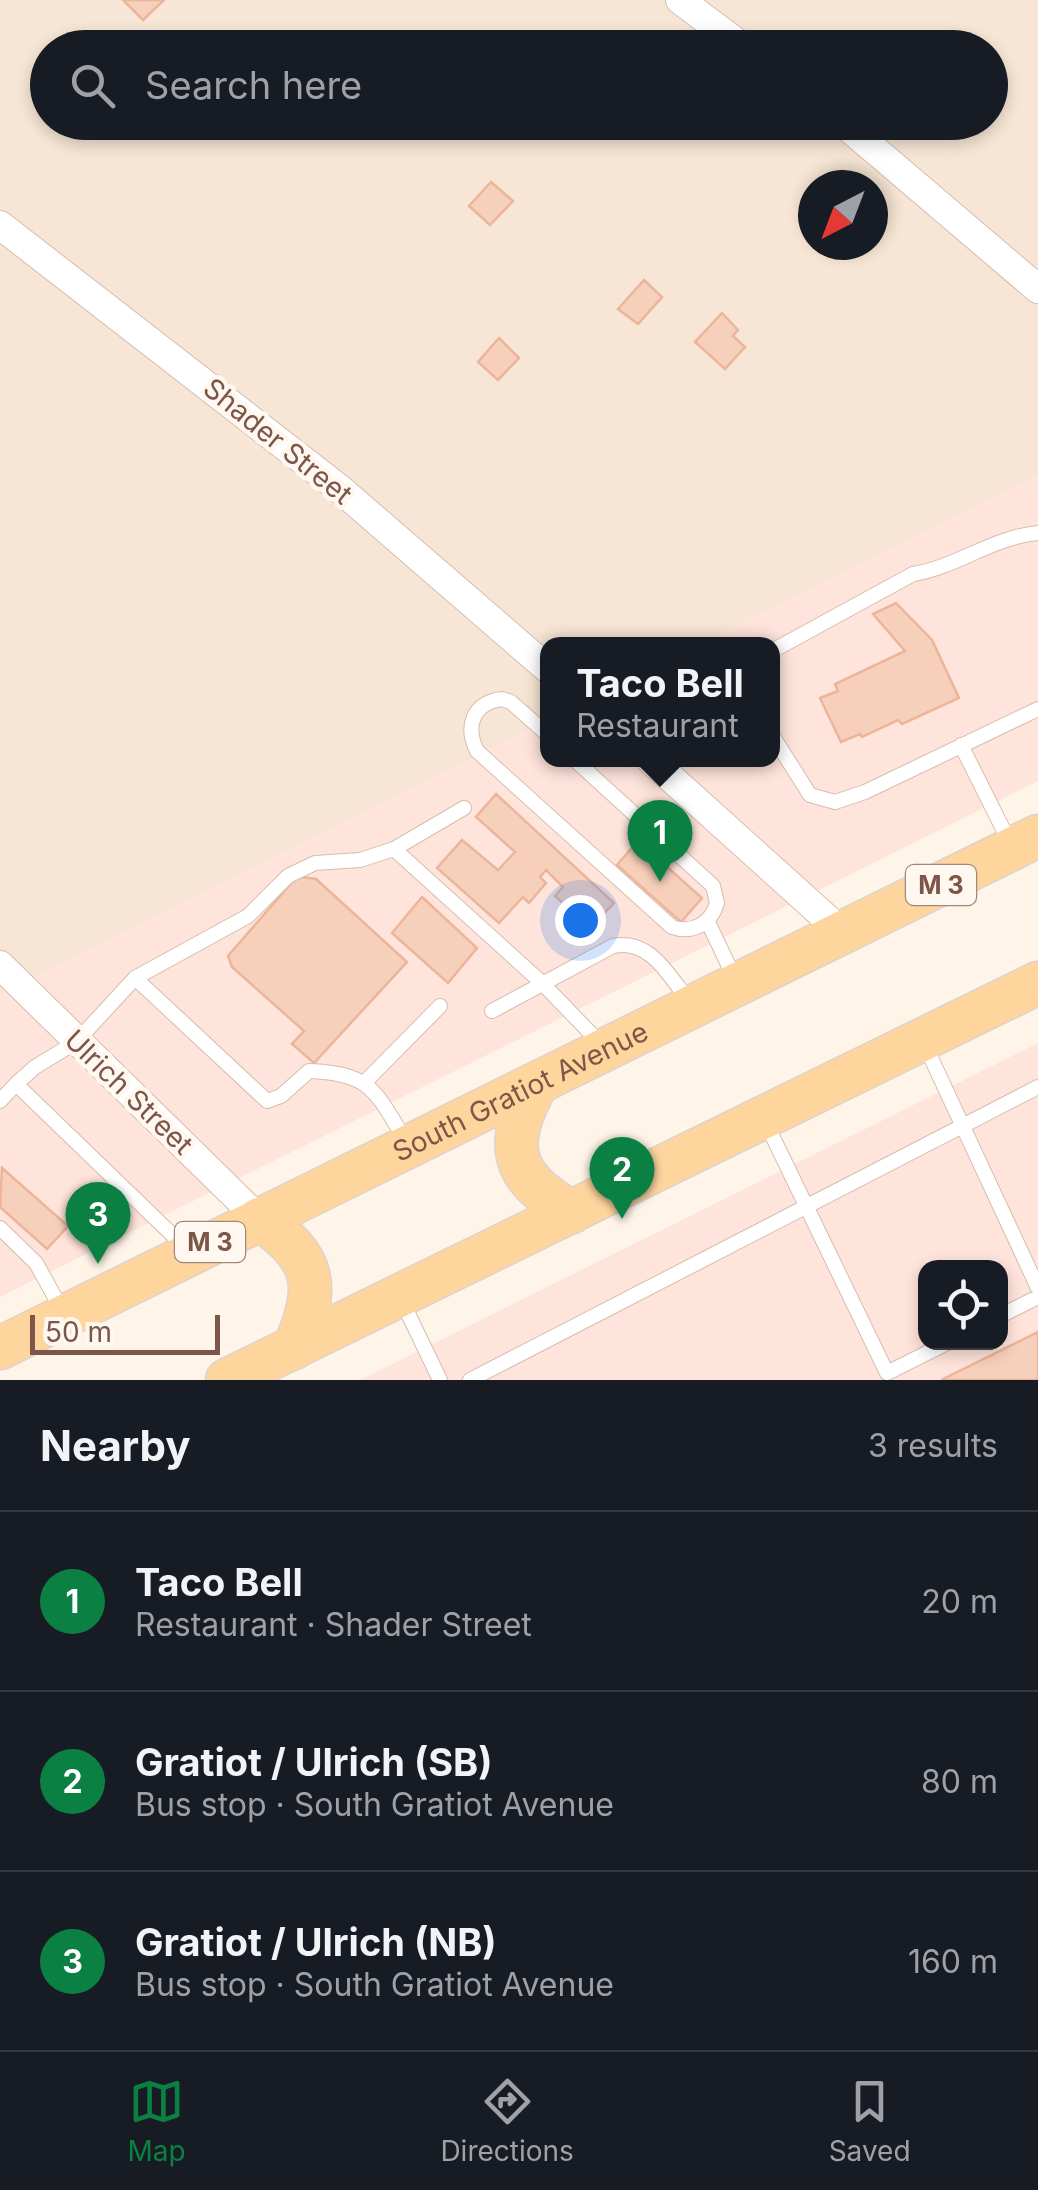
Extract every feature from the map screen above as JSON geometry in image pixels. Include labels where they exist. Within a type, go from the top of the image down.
[{"type":"main road","name":"South Gratiot Avenue","points":[[3,1341],[410,1147],[1025,842]]},
{"type":"main road","points":[[226,1380],[281,1358],[1038,983]]},
{"type":"main road","points":[[537,1084],[520,1114],[516,1153],[523,1172],[536,1188],[572,1212]]},
{"type":"main road","points":[[260,1219],[294,1245],[306,1262],[310,1278],[306,1319],[281,1358]]},
{"type":"street","points":[[680,0],[720,30]]},
{"type":"street","points":[[863,140],[1038,289]]},
{"type":"street","name":"Shader Street","points":[[0,225],[340,489],[540,662]]},
{"type":"street","points":[[659,767],[844,934]]},
{"type":"street","name":"Ulrich Street","points":[[0,965],[260,1219]]},
{"type":"lane","points":[[780,647],[913,574],[938,570],[1004,539],[1038,533]]},
{"type":"lane","points":[[540,728],[511,702],[502,699],[482,707],[472,717],[470,728],[477,751],[672,927],[694,930],[707,920],[717,903],[713,886],[588,767]]},
{"type":"lane","points":[[780,748],[810,795],[835,802],[865,792],[1038,709]]},
{"type":"lane","points":[[961,745],[1025,842]]},
{"type":"lane","points":[[0,1101],[35,1067],[76,1042],[135,978],[248,916],[288,876],[315,863],[360,860],[394,849],[464,808]]},
{"type":"lane","points":[[394,849],[542,983],[606,1050]]},
{"type":"lane","points":[[707,920],[738,986]]},
{"type":"lane","points":[[492,1011],[613,946],[626,943],[649,953],[694,1007]]},
{"type":"lane","points":[[135,978],[267,1101],[282,1096],[309,1072],[339,1072],[365,1082],[410,1147]]},
{"type":"lane","points":[[365,1082],[440,1006]]},
{"type":"lane","points":[[922,1039],[1038,1288]]},
{"type":"lane","points":[[16,1084],[190,1252]]},
{"type":"lane","points":[[470,1380],[1038,1086]]},
{"type":"lane","points":[[763,1118],[807,1204],[880,1377],[933,1350]]},
{"type":"lane","points":[[0,1228],[36,1263],[64,1314]]},
{"type":"lane","points":[[400,1296],[440,1380]]},
{"type":"lane","points":[[1008,1312],[1038,1297]]},
{"type":"shaded area","points":[[0,0],[1038,0],[1038,476],[715,637],[540,637],[540,725],[0,995]]},
{"type":"shaded area","points":[[1038,476],[1038,781],[0,1297],[0,995],[540,725],[540,767],[780,767],[780,637],[715,637]]},
{"type":"shaded area","points":[[1038,1043],[1038,1380],[360,1380]]},
{"type":"building","points":[[123,0],[164,0],[143,20]]},
{"type":"building","points":[[491,182],[513,201],[490,225],[469,206]]},
{"type":"building","points":[[644,280],[662,297],[638,324],[618,309]]},
{"type":"building","points":[[722,313],[738,330],[733,336],[745,347],[725,369],[695,342]]},
{"type":"building","points":[[499,338],[519,358],[498,380],[478,362]]},
{"type":"building","points":[[896,603],[932,640],[959,698],[902,724],[898,720],[841,742],[820,698],[838,691],[835,684],[905,651],[873,614]]},
{"type":"building","points":[[496,794],[614,903],[590,928],[555,896],[563,887],[546,870],[540,877],[546,883],[529,903],[523,897],[499,923],[437,868],[462,840],[498,870],[515,852],[476,817]]},
{"type":"building","points":[[638,841],[702,898],[681,922],[617,865]]},
{"type":"building","points":[[316,879],[407,962],[314,1063],[292,1044],[304,1031],[232,967],[228,956],[294,880]]},
{"type":"building","points":[[422,897],[477,948],[448,983],[392,933]]},
{"type":"building","points":[[2,1168],[68,1226],[47,1249],[0,1207]]},
{"type":"building","points":[[1038,1332],[1038,1380],[941,1380],[1008,1350]]},
{"type":"place","name":"Taco Bell","points":[[660,882]]},
{"type":"place","name":"Gratiot / Ulrich (SB)","points":[[622,1219]]},
{"type":"place","name":"Gratiot / Ulrich (NB)","points":[[98,1264]]}]
